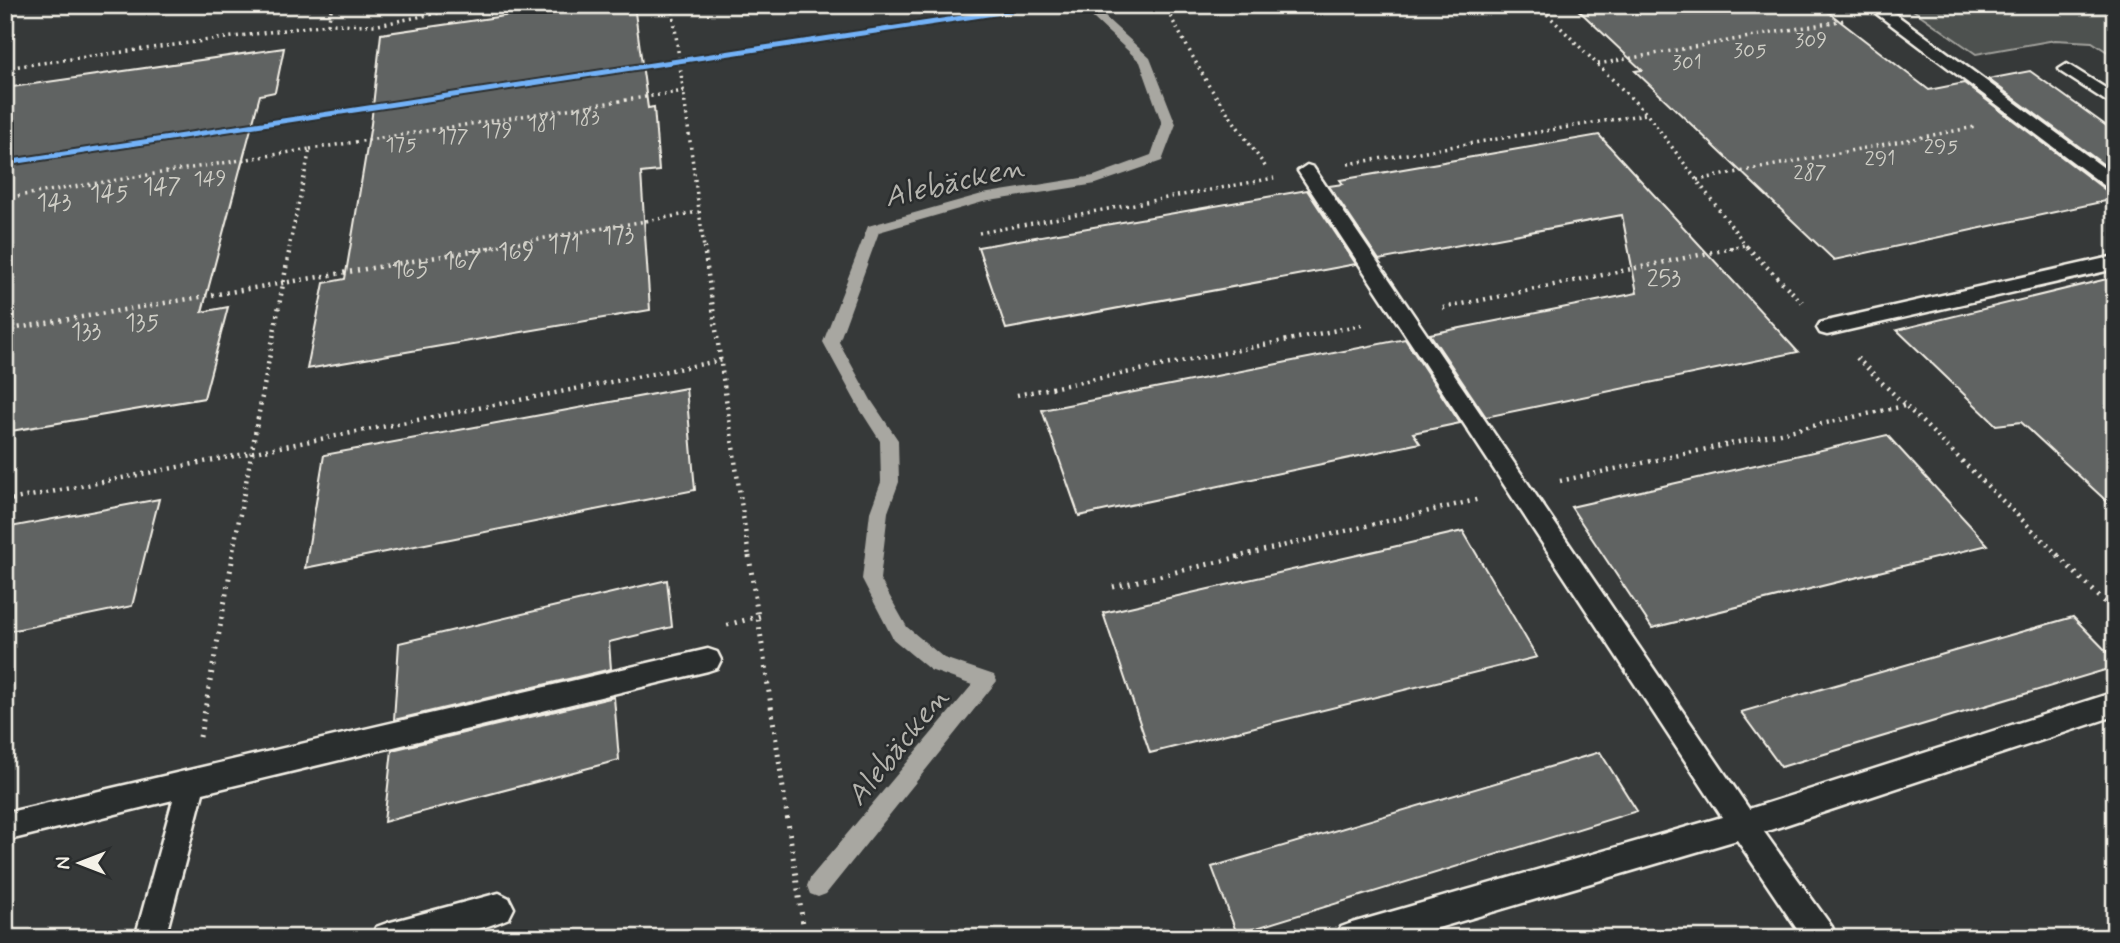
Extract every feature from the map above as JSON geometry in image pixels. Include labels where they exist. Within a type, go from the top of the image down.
[{"type":"lane","points":[[1878,9],[2115,185]]},
{"type":"lane","points":[[2067,69],[2115,102]]},
{"type":"lane","points":[[1307,172],[1821,938]]},
{"type":"lane","points":[[1827,328],[2115,262]]},
{"type":"lane","points":[[5,827],[708,660]]},
{"type":"lane","points":[[1352,938],[1743,825],[2115,704]]},
{"type":"lane","points":[[150,938],[192,783]]},
{"type":"lane","points":[[387,938],[499,908]]},
{"type":"path","points":[[328,24],[331,5]]},
{"type":"path","points":[[5,68],[328,24],[377,25],[478,5]]},
{"type":"path","points":[[672,5],[699,212],[723,360],[805,938]]},
{"type":"path","points":[[997,5],[998,11]]},
{"type":"path","points":[[1164,5],[1209,86],[1274,178]]},
{"type":"path","points":[[1538,5],[1647,114],[1745,245],[2115,612]]},
{"type":"path","points":[[1598,64],[1878,9]]},
{"type":"path","points":[[5,198],[684,91]]},
{"type":"path","points":[[1697,180],[2024,117]]},
{"type":"path","points":[[192,783],[254,452],[282,284],[310,149]]},
{"type":"path","points":[[5,330],[699,212]]},
{"type":"path","points":[[5,501],[723,360]]},
{"type":"shaded area","points":[[1906,5],[2115,5],[2115,57],[2092,42],[2055,40],[1976,54]]},
{"type":"building","points":[[579,5],[634,5],[648,108],[654,107],[659,171],[641,173],[650,310],[307,369],[324,283],[345,279],[371,124],[381,34]]},
{"type":"building","points":[[1573,5],[1819,5],[1929,90],[1964,83],[2107,191],[2115,193],[2115,199],[1834,260],[1635,71],[1642,70]]},
{"type":"building","points":[[284,48],[275,92],[260,95],[202,312],[228,307],[204,398],[5,432],[5,88]]},
{"type":"building","points":[[2030,71],[2115,132],[2115,173],[1988,79]]},
{"type":"building","points":[[1599,135],[1798,352],[1486,417],[1430,334],[1637,293],[1622,215],[1379,260],[1329,186],[1343,184],[1340,180]]},
{"type":"building","points":[[1307,190],[1356,264],[1006,329],[978,247]]},
{"type":"building","points":[[2115,277],[2115,509],[2021,422],[1996,425],[1897,330]]},
{"type":"building","points":[[1405,339],[1460,423],[1413,433],[1420,443],[1079,516],[1042,410]]},
{"type":"building","points":[[686,388],[695,490],[305,568],[324,455]]},
{"type":"building","points":[[1887,435],[1988,545],[1652,628],[1571,507]]},
{"type":"building","points":[[159,499],[132,606],[5,632],[5,528]]},
{"type":"building","points":[[1463,531],[1537,657],[1150,753],[1103,613]]},
{"type":"building","points":[[667,580],[672,627],[609,642],[611,669],[394,720],[399,643]]},
{"type":"building","points":[[2073,617],[2115,660],[2115,667],[1781,767],[1741,712]]},
{"type":"building","points":[[614,697],[619,760],[384,822],[392,750]]},
{"type":"building","points":[[1600,752],[1637,811],[1237,934],[1212,867]]},
{"type":"waterway","name":"Alebäcken","points":[[818,886],[987,681],[937,664],[900,633],[871,579],[879,512],[890,482],[889,440],[865,404],[831,342],[873,229],[982,198],[1096,180],[1157,158],[1169,124],[1146,61],[1085,5]]},
{"type":"cycle path","points":[[5,163],[1047,5]]}]
